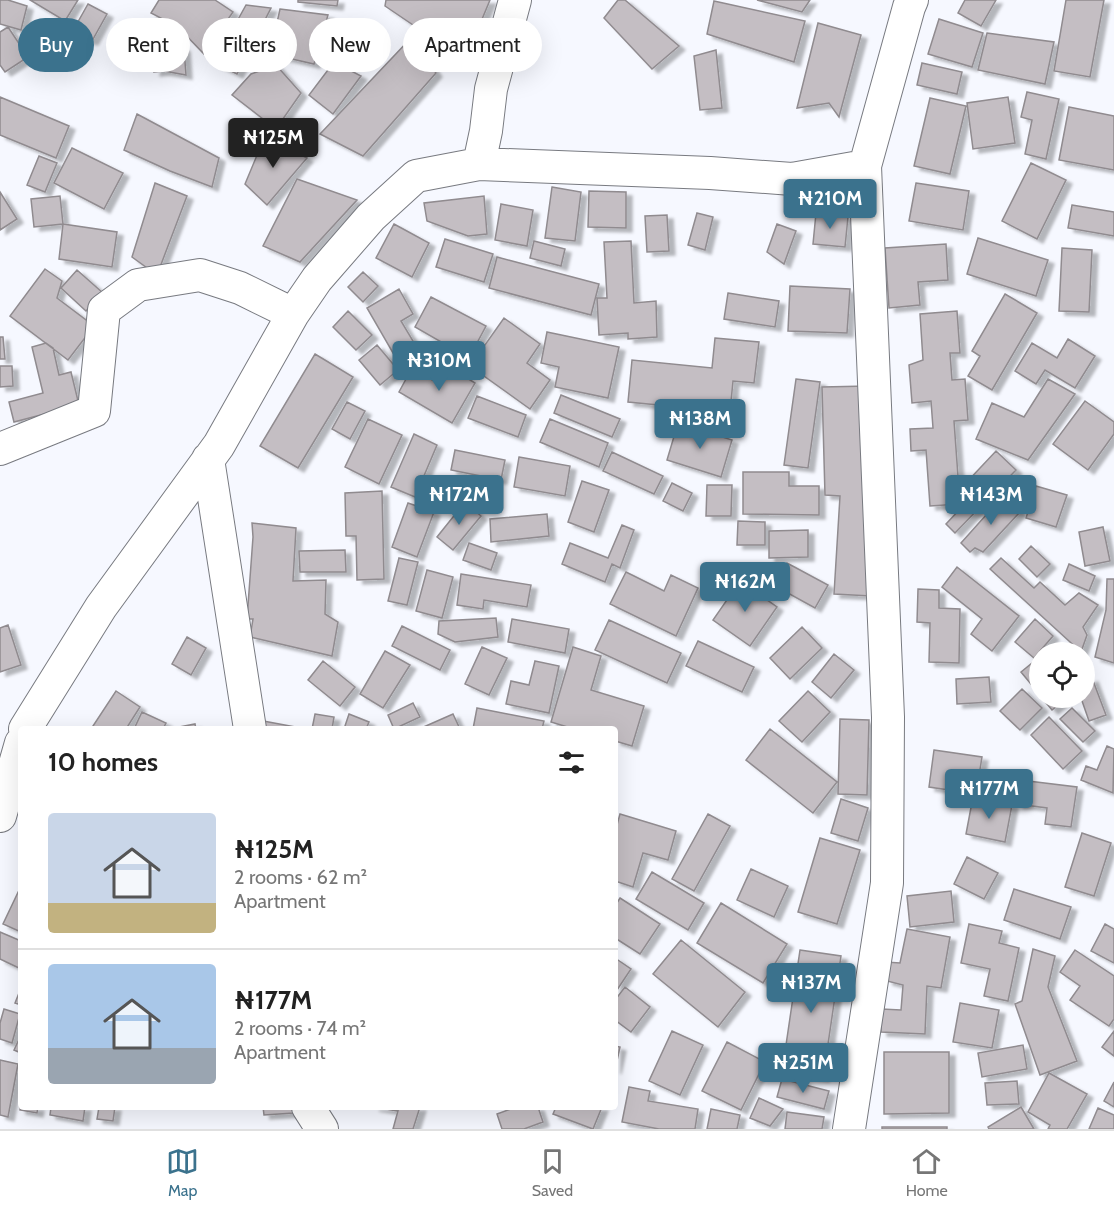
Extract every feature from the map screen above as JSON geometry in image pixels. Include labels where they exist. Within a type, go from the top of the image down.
[{"type":"street","points":[[479,164],[486,131],[490,88],[515,0]]},
{"type":"street","points":[[849,1129],[887,883],[888,717],[865,166],[912,0]]},
{"type":"street","points":[[27,726],[101,607],[219,445],[293,314],[318,279],[371,217],[416,176],[479,164],[710,173],[792,180],[865,166]]},
{"type":"street","points":[[0,449],[94,411],[104,310],[138,285],[200,275],[251,293],[293,314]]},
{"type":"street","points":[[208,459],[250,726]]},
{"type":"street","points":[[0,816],[18,753]]},
{"type":"street","points":[[310,1110],[322,1129]]},
{"type":"building","points":[[0,0],[27,6],[24,18],[18,18],[18,29],[0,24]]},
{"type":"building","points":[[30,0],[78,0],[67,18],[60,18]]},
{"type":"building","points":[[159,0],[215,0],[233,12],[229,18],[202,18],[202,52],[190,39],[190,18],[161,18],[151,13]]},
{"type":"building","points":[[298,0],[338,0],[337,6],[298,2]]},
{"type":"building","points":[[386,0],[490,0],[482,18],[403,18],[385,6]]},
{"type":"building","points":[[618,0],[625,0],[679,46],[652,69],[604,18]]},
{"type":"building","points":[[757,0],[810,0],[802,12]]},
{"type":"building","points":[[965,0],[996,0],[981,26],[958,13]]},
{"type":"building","points":[[1066,0],[1104,0],[1090,77],[1054,71]]},
{"type":"building","points":[[714,1],[805,21],[794,62],[707,34]]},
{"type":"building","points":[[88,4],[107,14],[94,37],[94,18],[80,18]]},
{"type":"building","points":[[246,5],[271,8],[266,18],[239,18]]},
{"type":"building","points":[[280,9],[328,15],[327,18],[309,18],[309,63],[297,60],[297,18],[278,18]]},
{"type":"building","points":[[939,19],[983,33],[972,67],[928,54]]},
{"type":"building","points":[[818,23],[861,35],[839,117],[829,103],[797,108]]},
{"type":"building","points":[[8,27],[18,42],[18,64],[5,72],[0,65],[0,32]]},
{"type":"building","points":[[987,33],[1054,42],[1045,84],[978,70]]},
{"type":"building","points":[[403,46],[403,72],[436,73],[363,156],[320,134],[379,72],[391,72],[391,59]]},
{"type":"building","points":[[716,50],[722,108],[700,110],[694,56]]},
{"type":"building","points":[[922,63],[962,72],[957,94],[917,85]]},
{"type":"building","points":[[170,72],[186,72],[186,75]]},
{"type":"building","points":[[282,72],[301,93],[276,129],[232,95],[251,74]]},
{"type":"building","points":[[326,72],[353,72],[361,76],[333,114],[309,95]]},
{"type":"building","points":[[1027,92],[1059,99],[1046,159],[1025,154],[1032,120],[1021,117]]},
{"type":"building","points":[[0,97],[69,126],[56,158],[0,135]]},
{"type":"building","points":[[1008,97],[1015,143],[973,149],[967,103]]},
{"type":"building","points":[[930,98],[966,106],[950,174],[914,166]]},
{"type":"building","points":[[1069,107],[1114,116],[1114,170],[1059,160]]},
{"type":"building","points":[[137,114],[219,158],[212,187],[124,150]]},
{"type":"building","points":[[265,136],[307,158],[267,205],[245,184]]},
{"type":"building","points":[[72,148],[123,173],[104,209],[54,183]]},
{"type":"building","points":[[39,156],[57,163],[45,192],[27,185]]},
{"type":"building","points":[[1031,163],[1066,180],[1037,239],[1002,221]]},
{"type":"building","points":[[297,179],[357,200],[300,262],[263,246]]},
{"type":"building","points":[[155,183],[187,196],[157,275],[132,257]]},
{"type":"building","points":[[916,183],[969,191],[963,230],[909,221]]},
{"type":"building","points":[[552,187],[581,192],[575,241],[545,238]]},
{"type":"building","points":[[589,191],[626,192],[626,228],[588,227]]},
{"type":"building","points":[[0,192],[17,219],[0,230]]},
{"type":"building","points":[[60,196],[63,224],[34,227],[31,199]]},
{"type":"building","points":[[484,196],[487,234],[468,236],[427,221],[424,203]]},
{"type":"building","points":[[501,204],[533,210],[527,246],[495,240]]},
{"type":"building","points":[[1072,205],[1114,212],[1114,236],[1068,228]]},
{"type":"building","points":[[697,213],[713,217],[705,250],[688,245]]},
{"type":"building","points":[[816,213],[848,217],[845,247],[813,244]]},
{"type":"building","points":[[667,215],[669,251],[647,252],[645,216]]},
{"type":"building","points":[[63,224],[117,232],[112,267],[59,259]]},
{"type":"building","points":[[394,224],[429,243],[412,277],[376,258]]},
{"type":"building","points":[[777,224],[796,231],[784,264],[767,252]]},
{"type":"building","points":[[978,238],[1048,260],[1036,296],[967,274]]},
{"type":"building","points":[[445,239],[493,254],[484,282],[436,267]]},
{"type":"building","points":[[534,241],[565,249],[561,266],[530,258]]},
{"type":"building","points":[[631,241],[634,303],[656,301],[657,337],[628,339],[628,333],[599,335],[597,298],[607,298],[604,242]]},
{"type":"building","points":[[946,244],[948,280],[918,282],[920,305],[889,308],[885,248]]},
{"type":"building","points":[[1062,248],[1092,250],[1089,312],[1059,311]]},
{"type":"building","points":[[497,257],[599,284],[591,315],[489,288]]},
{"type":"building","points":[[45,269],[62,281],[57,298],[94,326],[68,360],[10,316]]},
{"type":"building","points":[[77,270],[103,293],[86,311],[61,288]]},
{"type":"building","points":[[363,272],[378,286],[363,302],[348,287]]},
{"type":"building","points":[[790,286],[850,289],[847,333],[788,331]]},
{"type":"building","points":[[399,289],[413,314],[401,321],[413,341],[393,353],[367,308]]},
{"type":"building","points":[[728,293],[779,301],[775,327],[724,319]]},
{"type":"building","points":[[1005,294],[1037,313],[992,390],[968,376],[980,356],[972,351]]},
{"type":"building","points":[[431,297],[486,326],[469,358],[415,327]]},
{"type":"building","points":[[348,311],[372,335],[356,350],[333,327]]},
{"type":"building","points":[[957,311],[960,353],[950,353],[952,380],[965,379],[968,420],[954,421],[960,504],[930,506],[926,450],[911,451],[910,429],[933,428],[931,401],[912,403],[909,365],[923,360],[920,314]]},
{"type":"building","points":[[504,318],[540,344],[527,363],[550,380],[530,409],[470,366]]},
{"type":"building","points":[[547,332],[619,347],[608,398],[555,387],[559,367],[541,363]]},
{"type":"building","points":[[0,337],[3,337],[5,359],[0,359]]},
{"type":"building","points":[[715,338],[759,342],[754,383],[733,381],[730,412],[628,402],[632,360],[712,368]]},
{"type":"building","points":[[1068,339],[1095,356],[1075,388],[1045,370],[1036,384],[1015,371],[1032,343],[1057,358]]},
{"type":"building","points":[[46,343],[53,348],[59,375],[71,372],[79,405],[14,422],[9,402],[43,393],[32,347]]},
{"type":"building","points":[[377,345],[398,370],[380,385],[359,360]]},
{"type":"building","points":[[315,354],[353,377],[298,468],[260,446]]},
{"type":"building","points":[[0,366],[12,366],[13,386],[0,387]]},
{"type":"building","points":[[448,366],[475,383],[452,423],[399,392],[412,368],[439,384]]},
{"type":"building","points":[[796,379],[820,382],[808,468],[784,465]]},
{"type":"building","points":[[1048,379],[1075,394],[1028,460],[976,439],[992,403],[1024,417]]},
{"type":"building","points":[[868,386],[871,596],[834,594],[840,496],[825,495],[822,387]]},
{"type":"building","points":[[561,395],[620,419],[612,437],[554,413]]},
{"type":"building","points":[[477,396],[526,415],[518,437],[468,418]]},
{"type":"building","points":[[1085,401],[1114,422],[1114,434],[1088,470],[1053,444]]},
{"type":"building","points":[[347,402],[365,411],[350,439],[332,429]]},
{"type":"building","points":[[368,419],[402,435],[379,484],[345,467]]},
{"type":"building","points":[[550,419],[608,443],[599,467],[540,442]]},
{"type":"building","points":[[678,423],[732,440],[721,477],[667,460]]},
{"type":"building","points":[[414,434],[437,445],[415,497],[391,487]]},
{"type":"building","points":[[455,450],[505,460],[501,480],[451,470]]},
{"type":"building","points":[[996,451],[1016,470],[955,533],[946,524],[975,493],[965,484]]},
{"type":"building","points":[[612,452],[663,476],[654,494],[603,471]]},
{"type":"building","points":[[519,457],[570,466],[565,496],[514,487]]},
{"type":"building","points":[[743,472],[789,472],[789,486],[819,486],[819,515],[743,514]]},
{"type":"building","points":[[582,481],[609,490],[594,532],[568,522]]},
{"type":"building","points":[[672,483],[692,493],[683,511],[663,501]]},
{"type":"building","points":[[707,485],[732,485],[731,516],[706,516]]},
{"type":"building","points":[[1036,486],[1067,495],[1056,527],[1026,518]]},
{"type":"building","points":[[382,491],[384,579],[357,580],[356,536],[346,536],[345,493]]},
{"type":"building","points":[[1003,496],[1020,512],[983,552],[975,548],[970,552],[961,543]]},
{"type":"building","points":[[465,502],[481,516],[453,550],[437,537]]},
{"type":"building","points":[[408,503],[434,512],[417,557],[392,547]]},
{"type":"building","points":[[547,514],[549,536],[491,542],[490,519]]},
{"type":"building","points":[[738,521],[765,522],[765,545],[737,545]]},
{"type":"building","points":[[252,523],[296,528],[293,581],[326,580],[325,614],[338,622],[332,656],[250,637],[253,619],[247,619]]},
{"type":"building","points":[[622,525],[634,530],[620,568],[612,564],[605,582],[562,564],[570,543],[608,558]]},
{"type":"building","points":[[1103,527],[1110,561],[1085,566],[1079,532]]},
{"type":"building","points":[[808,530],[808,557],[769,558],[769,531]]},
{"type":"building","points":[[469,543],[497,553],[491,570],[463,560]]},
{"type":"building","points":[[1031,546],[1050,564],[1037,577],[1019,559]]},
{"type":"building","points":[[345,550],[346,572],[300,572],[299,551]]},
{"type":"building","points":[[399,558],[418,562],[407,605],[388,601]]},
{"type":"building","points":[[1001,558],[1034,588],[1040,582],[1065,605],[1079,593],[1098,605],[1083,627],[1087,635],[1085,642],[1070,642],[990,569]]},
{"type":"building","points":[[787,563],[828,585],[815,608],[775,586]]},
{"type":"building","points":[[1069,564],[1095,576],[1089,591],[1063,580]]},
{"type":"building","points":[[957,567],[1019,616],[992,651],[971,634],[982,619],[942,587]]},
{"type":"building","points":[[427,570],[453,577],[442,618],[416,611]]},
{"type":"building","points":[[626,572],[664,591],[671,575],[698,588],[676,636],[610,604]]},
{"type":"building","points":[[461,574],[531,585],[527,607],[484,600],[483,609],[457,605]]},
{"type":"building","points":[[1107,579],[1114,579],[1114,663],[1095,657],[1106,610]]},
{"type":"building","points":[[740,581],[777,607],[750,646],[713,620]]},
{"type":"building","points":[[918,589],[939,590],[939,608],[960,609],[959,663],[929,662],[930,623],[917,622]]},
{"type":"building","points":[[496,618],[498,637],[455,642],[438,634],[439,621]]},
{"type":"building","points":[[512,619],[569,629],[565,653],[508,642]]},
{"type":"building","points":[[1035,619],[1053,636],[1048,642],[1029,642],[1029,654],[1015,642]]},
{"type":"building","points":[[609,620],[681,653],[667,683],[595,650]]},
{"type":"building","points":[[8,625],[21,665],[0,672],[0,628]]},
{"type":"building","points":[[402,626],[450,650],[440,670],[392,646]]},
{"type":"building","points":[[802,627],[822,648],[790,679],[770,658]]},
{"type":"building","points":[[187,637],[206,648],[191,675],[172,664]]},
{"type":"building","points":[[698,641],[754,667],[742,692],[686,666]]},
{"type":"building","points":[[482,647],[507,658],[489,695],[465,684]]},
{"type":"building","points":[[573,647],[601,656],[591,690],[644,706],[632,746],[618,742],[618,726],[564,726],[551,722]]},
{"type":"building","points":[[385,651],[410,665],[383,708],[360,694]]},
{"type":"building","points":[[834,654],[854,670],[831,698],[812,682]]},
{"type":"building","points":[[323,661],[355,687],[340,706],[308,680]]},
{"type":"building","points":[[535,661],[559,666],[549,713],[506,704],[511,681],[529,685]]},
{"type":"building","points":[[1029,666],[1029,682],[1021,672]]},
{"type":"building","points":[[989,677],[991,702],[957,704],[956,679]]},
{"type":"building","points":[[1095,686],[1106,715],[1089,721],[1084,708],[1095,708]]},
{"type":"building","points":[[1022,689],[1029,696],[1029,708],[1042,708],[1020,730],[1000,711]]},
{"type":"building","points":[[116,691],[140,707],[128,726],[93,726]]},
{"type":"building","points":[[808,691],[830,712],[802,742],[779,721]]},
{"type":"building","points":[[413,703],[420,717],[400,726],[393,726],[388,715]]},
{"type":"building","points":[[477,708],[544,721],[543,726],[474,726]]},
{"type":"building","points":[[1072,708],[1095,731],[1083,742],[1060,719]]},
{"type":"building","points":[[142,712],[166,723],[164,726],[135,726]]},
{"type":"building","points":[[315,714],[334,717],[332,726],[313,726]]},
{"type":"building","points":[[349,714],[369,722],[367,726],[345,726]]},
{"type":"building","points":[[453,714],[459,726],[426,726]]},
{"type":"building","points":[[1049,717],[1082,751],[1063,769],[1031,735]]},
{"type":"building","points":[[840,719],[869,720],[867,795],[838,794]]},
{"type":"building","points":[[258,720],[290,726],[257,726]]},
{"type":"building","points":[[770,729],[837,782],[813,813],[746,760]]},
{"type":"building","points":[[1107,746],[1114,749],[1113,793],[1081,780],[1086,766],[1097,770]]},
{"type":"building","points":[[934,750],[982,757],[976,794],[929,787]]},
{"type":"building","points":[[1020,780],[1077,787],[1071,827],[1045,824],[1047,808],[1017,804]]},
{"type":"building","points":[[973,797],[1012,805],[1005,842],[966,834]]},
{"type":"building","points":[[841,799],[868,808],[858,841],[831,833]]},
{"type":"building","points":[[620,814],[676,831],[668,860],[643,853],[633,887],[618,882]]},
{"type":"building","points":[[708,814],[730,826],[694,891],[672,879]]},
{"type":"building","points":[[1082,833],[1111,843],[1094,896],[1065,887]]},
{"type":"building","points":[[820,838],[860,850],[837,924],[798,912]]},
{"type":"building","points":[[967,857],[998,873],[984,899],[954,884]]},
{"type":"building","points":[[751,869],[788,886],[774,917],[737,900]]},
{"type":"building","points":[[652,872],[704,903],[688,930],[636,899]]},
{"type":"building","points":[[1014,889],[1071,907],[1060,939],[1004,920]]},
{"type":"building","points":[[951,891],[954,922],[910,927],[907,896]]},
{"type":"building","points":[[18,892],[18,931],[3,924]]},
{"type":"building","points":[[620,898],[660,924],[640,954],[618,940],[618,901]]},
{"type":"building","points":[[721,903],[787,944],[763,983],[697,943]]},
{"type":"building","points":[[969,924],[1002,931],[999,943],[1019,948],[1008,1001],[984,996],[990,969],[961,963]]},
{"type":"building","points":[[1105,924],[1114,929],[1114,963],[1091,951]]},
{"type":"building","points":[[907,929],[950,937],[941,988],[927,986],[925,1034],[881,1032],[882,1009],[901,1010],[903,985],[887,981],[886,962],[900,963]]},
{"type":"building","points":[[0,932],[18,940],[18,968],[0,959]]},
{"type":"building","points":[[681,940],[745,992],[718,1027],[653,974]]},
{"type":"building","points":[[1033,949],[1055,956],[1048,987],[1077,1061],[1040,1075],[1015,1004],[1022,1001]]},
{"type":"building","points":[[800,950],[841,956],[823,1078],[782,1072]]},
{"type":"building","points":[[1075,950],[1114,976],[1114,1019],[1109,1026],[1070,1000],[1080,986],[1060,972]]},
{"type":"building","points":[[618,960],[631,969],[618,988]]},
{"type":"building","points":[[625,987],[650,1007],[631,1032],[618,1022],[618,996]]},
{"type":"building","points":[[960,1003],[999,1010],[992,1048],[953,1042]]},
{"type":"building","points":[[4,1009],[18,1013],[12,1043],[0,1039],[0,1023]]},
{"type":"building","points":[[672,1031],[703,1045],[680,1095],[649,1081]]},
{"type":"building","points":[[1114,1031],[1114,1056],[1102,1047]]},
{"type":"building","points":[[727,1042],[765,1062],[741,1110],[702,1091]]},
{"type":"building","points":[[1023,1045],[1027,1069],[982,1077],[978,1053]]},
{"type":"building","points":[[884,1052],[949,1052],[949,1113],[884,1114]]},
{"type":"building","points":[[0,1060],[18,1064],[8,1117],[0,1115]]},
{"type":"building","points":[[1049,1073],[1087,1094],[1067,1129],[1048,1129],[1050,1125],[1028,1112]]},
{"type":"building","points":[[782,1079],[829,1091],[824,1109],[777,1097]]},
{"type":"building","points":[[1017,1081],[1019,1104],[987,1105],[985,1083]]},
{"type":"building","points":[[1114,1082],[1114,1107],[1104,1101]]},
{"type":"building","points":[[629,1087],[650,1091],[648,1101],[698,1109],[695,1129],[659,1129],[622,1122]]},
{"type":"building","points":[[759,1098],[783,1109],[770,1126],[750,1118]]},
{"type":"building","points":[[1021,1107],[1034,1129],[989,1129],[988,1127]]},
{"type":"building","points":[[1098,1108],[1114,1115],[1114,1129],[1089,1129]]},
{"type":"building","points":[[711,1109],[740,1115],[737,1129],[707,1129]]},
{"type":"building","points":[[20,1110],[38,1110],[37,1113]]},
{"type":"building","points":[[51,1110],[85,1110],[83,1121],[50,1115]]},
{"type":"building","points":[[98,1110],[115,1110],[113,1121],[97,1119]]},
{"type":"building","points":[[263,1110],[294,1110],[294,1113],[264,1115]]},
{"type":"building","points":[[398,1110],[419,1110],[413,1129],[393,1129]]},
{"type":"building","points":[[508,1110],[539,1110],[543,1122],[524,1129],[502,1129],[497,1114]]},
{"type":"building","points":[[555,1110],[601,1110],[593,1129],[553,1114]]},
{"type":"building","points":[[787,1112],[824,1117],[822,1129],[785,1129]]},
{"type":"building","points":[[882,1127],[947,1127],[947,1129],[882,1129]]}]
